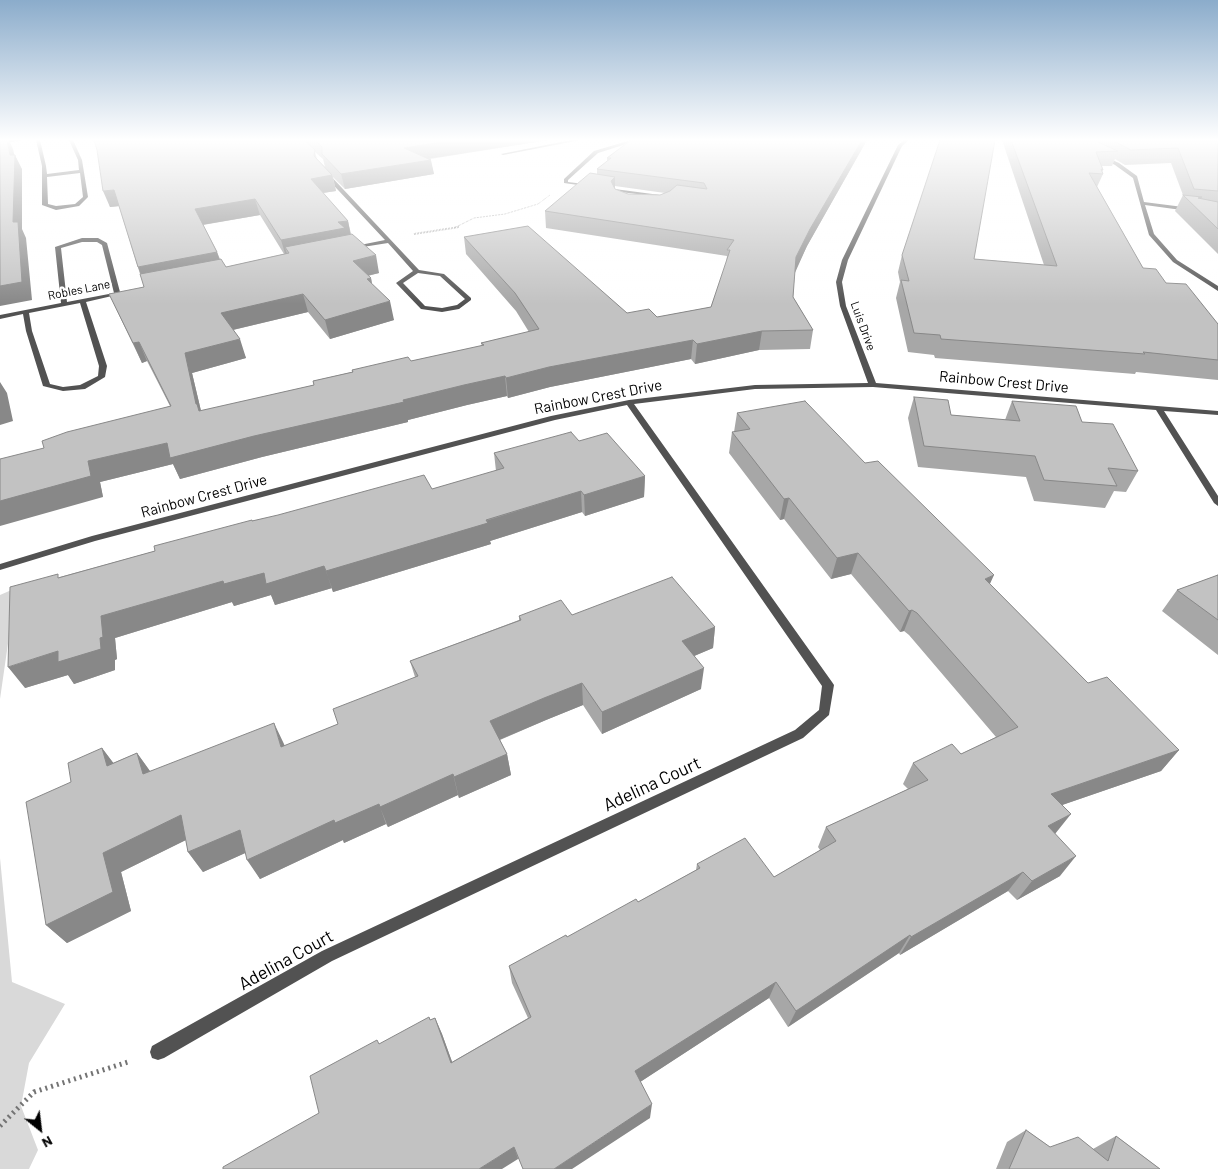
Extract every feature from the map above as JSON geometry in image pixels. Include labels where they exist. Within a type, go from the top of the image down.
[{"type":"street","points":[[45,195],[45,205],[51,208],[65,208],[77,205],[86,197],[86,195]]},
{"type":"street","points":[[346,195],[417,271],[442,275],[469,299],[458,307],[442,310],[423,308],[399,283],[417,271]]},
{"type":"street","points":[[649,195],[666,197]]},
{"type":"street","name":"Luis Drive","points":[[873,385],[843,306],[839,282],[845,260],[876,195]]},
{"type":"street","points":[[1140,195],[1151,234],[1175,261],[1218,290]]},
{"type":"street","points":[[1143,203],[1199,210]]},
{"type":"street","points":[[64,304],[58,247],[82,240],[98,240],[105,244],[117,294]]},
{"type":"street","points":[[341,250],[390,241]]},
{"type":"street","name":"Robles Lane","points":[[0,317],[127,292]]},
{"type":"street","points":[[26,312],[29,331],[47,386],[63,389],[82,387],[101,377],[103,366],[82,301]]},
{"type":"street","name":"Rainbow Crest Drive","points":[[0,567],[111,534],[554,418],[629,402],[755,387],[873,385],[1218,413]]},
{"type":"street","name":"Adelina Court","points":[[158,1052],[326,956],[800,734],[825,712],[828,685],[629,402]]},
{"type":"street","points":[[1159,408],[1218,503]]},
{"type":"path","points":[[390,241],[405,234],[430,233],[451,229],[459,227],[474,218],[505,214],[538,204],[551,195]]},
{"type":"path","points":[[0,1126],[34,1092],[158,1052]]},
{"type":"shaded area","points":[[16,588],[0,699],[0,595]]},
{"type":"shaded area","points":[[0,858],[12,982],[65,1004],[29,1063],[21,1106],[38,1150],[29,1169],[0,1169]]},
{"type":"building","points":[[0,195],[14,195],[13,222],[18,222],[22,282],[0,286]]},
{"type":"building","points":[[115,195],[325,195],[348,221],[338,222],[345,228],[281,240],[255,199],[195,209],[217,252],[138,267]]},
{"type":"building","points":[[564,195],[830,195],[796,257],[793,297],[813,330],[762,331],[697,344],[693,340],[549,367],[506,378],[505,376],[464,385],[403,400],[404,402],[254,436],[170,458],[167,443],[88,461],[91,476],[0,501],[0,459],[44,448],[42,441],[67,432],[171,406],[139,342],[133,343],[109,294],[144,287],[140,274],[221,259],[226,267],[289,253],[285,247],[352,234],[376,255],[353,261],[371,278],[367,279],[390,301],[325,320],[303,294],[221,313],[240,339],[185,353],[199,411],[314,385],[313,381],[353,372],[352,370],[408,357],[411,361],[484,345],[481,343],[539,329],[515,293],[464,237],[528,226],[627,313],[649,309],[657,317],[711,307],[730,250],[727,250],[734,240],[545,211]]},
{"type":"building","points":[[922,195],[985,195],[974,259],[1057,266],[1031,195],[1101,195],[1143,268],[1156,269],[1166,283],[1186,284],[1218,324],[1218,360],[1143,352],[1145,354],[941,339],[940,335],[914,333],[901,280],[909,281],[902,255]]},
{"type":"building","points":[[1183,195],[1202,197],[1198,198],[1218,202],[1218,229]]},
{"type":"building","points":[[914,397],[948,400],[951,415],[1020,421],[1012,401],[1076,406],[1082,422],[1113,424],[1138,471],[1108,468],[1117,486],[1044,480],[1035,456],[924,446]]},
{"type":"building","points":[[805,401],[865,463],[878,461],[994,575],[985,579],[1088,683],[1107,677],[1179,750],[1051,794],[1071,814],[1048,826],[1076,856],[1032,881],[1023,872],[911,937],[910,935],[796,1011],[776,982],[635,1071],[652,1104],[554,1169],[523,1169],[514,1147],[479,1169],[223,1169],[223,1167],[319,1113],[310,1076],[377,1040],[379,1044],[429,1017],[430,1020],[435,1018],[451,1063],[531,1017],[509,966],[636,899],[638,902],[700,868],[697,864],[745,838],[774,877],[836,841],[826,827],[928,780],[913,763],[952,744],[961,754],[1018,727],[917,613],[912,610],[909,611],[858,553],[837,558],[789,498],[784,499],[732,432],[750,429],[737,413]]},
{"type":"building","points":[[571,432],[579,441],[607,433],[645,476],[584,495],[581,491],[486,520],[488,523],[326,571],[324,566],[266,584],[264,573],[224,584],[223,581],[101,616],[103,637],[100,638],[101,649],[58,662],[58,651],[8,667],[10,587],[58,574],[58,578],[155,551],[154,546],[278,515],[424,475],[432,489],[504,468],[494,453]]},
{"type":"building","points":[[1218,575],[1218,620],[1177,590]]},
{"type":"building","points":[[672,577],[715,627],[682,641],[704,668],[602,712],[582,683],[544,698],[490,721],[507,754],[454,777],[453,774],[380,807],[379,804],[335,823],[334,820],[247,860],[240,830],[188,852],[181,815],[103,853],[113,892],[46,925],[26,802],[71,782],[68,763],[102,748],[107,766],[137,753],[143,774],[274,723],[281,747],[338,724],[333,709],[418,676],[410,661],[521,620],[519,616],[561,600],[572,615]]},
{"type":"building","points":[[1026,1130],[1050,1147],[1078,1137],[1108,1161],[1116,1136],[1160,1169],[1009,1169]]}]
